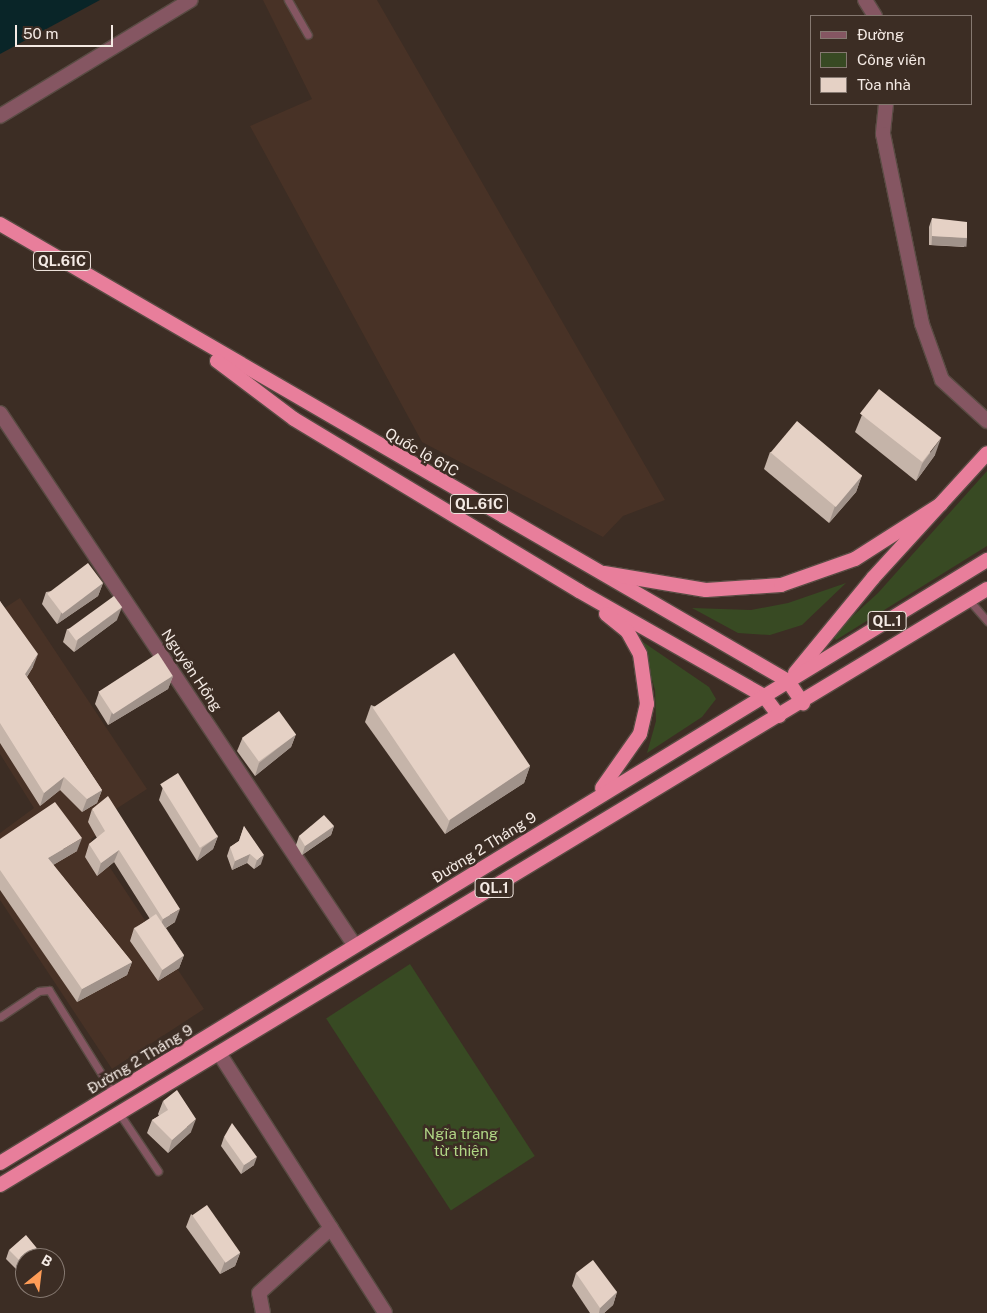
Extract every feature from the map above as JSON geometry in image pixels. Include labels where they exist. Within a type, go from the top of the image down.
[{"type":"highway","name":"Quốc lộ 61C","points":[[0,224],[170,326],[593,571],[788,681]]},
{"type":"highway","name":"Quốc lộ 61C","points":[[170,326],[294,419],[579,592],[764,696]]},
{"type":"highway","points":[[803,703],[788,681],[873,578],[987,453]]},
{"type":"highway","points":[[593,571],[706,590],[781,585],[855,559],[941,504]]},
{"type":"highway","name":"Đường 2 Tháng 9","points":[[0,1163],[591,799],[987,560]]},
{"type":"highway","name":"QL.1","points":[[0,1185],[803,703],[987,589]]},
{"type":"highway","points":[[579,592],[627,631],[647,680],[645,721],[640,734],[591,799]]},
{"type":"highway","points":[[764,696],[779,716]]},
{"type":"street","points":[[0,116],[191,0]]},
{"type":"street","points":[[865,0],[874,15]]},
{"type":"street","points":[[886,105],[883,134],[922,324],[942,380],[987,421]]},
{"type":"street","name":"Nguyên Hồng","points":[[0,413],[355,946]]},
{"type":"street","points":[[219,1053],[385,1313]]},
{"type":"street","points":[[263,1313],[259,1293],[331,1228]]},
{"type":"lane","points":[[288,0],[308,35]]},
{"type":"lane","points":[[969,600],[987,621]]},
{"type":"lane","points":[[0,1017],[39,991],[49,990],[114,1094]]},
{"type":"lane","points":[[119,1113],[158,1171]]},
{"type":"shaded area","points":[[263,0],[377,0],[665,500],[623,516],[603,537],[422,442],[250,126],[312,99]]},
{"type":"shaded area","points":[[20,598],[147,789],[116,809],[121,819],[91,839],[204,1009],[112,1069],[0,900],[0,833],[34,808],[0,754],[0,611]]},
{"type":"green space","points":[[987,471],[987,546],[836,640],[832,635],[878,593]]},
{"type":"green space","points":[[846,583],[802,625],[770,635],[738,633],[692,608],[751,610],[788,603]]},
{"type":"green space","points":[[640,640],[709,687],[716,699],[702,717],[647,753],[656,721],[655,690]]},
{"type":"green space","name":"Ngĩa trang từ thiện","points":[[410,964],[535,1156],[451,1211],[326,1018]]},
{"type":"water","points":[[0,0],[100,0],[0,54]]},
{"type":"building","points":[[932,218],[967,222],[967,238],[932,236]]},
{"type":"building","points":[[879,389],[941,438],[922,462],[860,413]]},
{"type":"building","points":[[797,421],[862,476],[836,507],[771,452]]},
{"type":"building","points":[[88,563],[103,583],[62,614],[47,594]]},
{"type":"building","points":[[114,596],[122,607],[76,641],[68,630]]},
{"type":"building","points":[[0,601],[38,654],[25,674],[102,790],[87,799],[64,777],[44,793],[0,723]]},
{"type":"building","points":[[158,653],[173,676],[113,714],[98,692]]},
{"type":"building","points":[[454,653],[530,766],[449,821],[373,708]]},
{"type":"building","points":[[279,711],[296,734],[259,761],[242,738]]},
{"type":"building","points":[[178,773],[218,837],[200,848],[160,784]]},
{"type":"building","points":[[108,796],[180,909],[163,919],[119,850],[101,863],[89,844],[105,831],[92,809]]},
{"type":"building","points":[[55,802],[82,838],[48,858],[132,962],[82,989],[0,870],[0,839]]},
{"type":"building","points":[[324,815],[334,826],[305,846],[299,836]]},
{"type":"building","points":[[244,826],[264,855],[257,860],[250,854],[235,861],[230,847],[239,841]]},
{"type":"building","points":[[156,914],[184,955],[162,970],[134,929]]},
{"type":"building","points":[[177,1090],[196,1119],[172,1140],[152,1120],[168,1110],[163,1101]]},
{"type":"building","points":[[232,1123],[257,1157],[244,1165],[224,1137]]},
{"type":"building","points":[[207,1205],[240,1253],[226,1263],[192,1215]]},
{"type":"building","points":[[26,1235],[37,1248],[15,1248],[15,1256],[9,1250]]},
{"type":"building","points":[[593,1260],[617,1292],[600,1308],[576,1273]]}]
